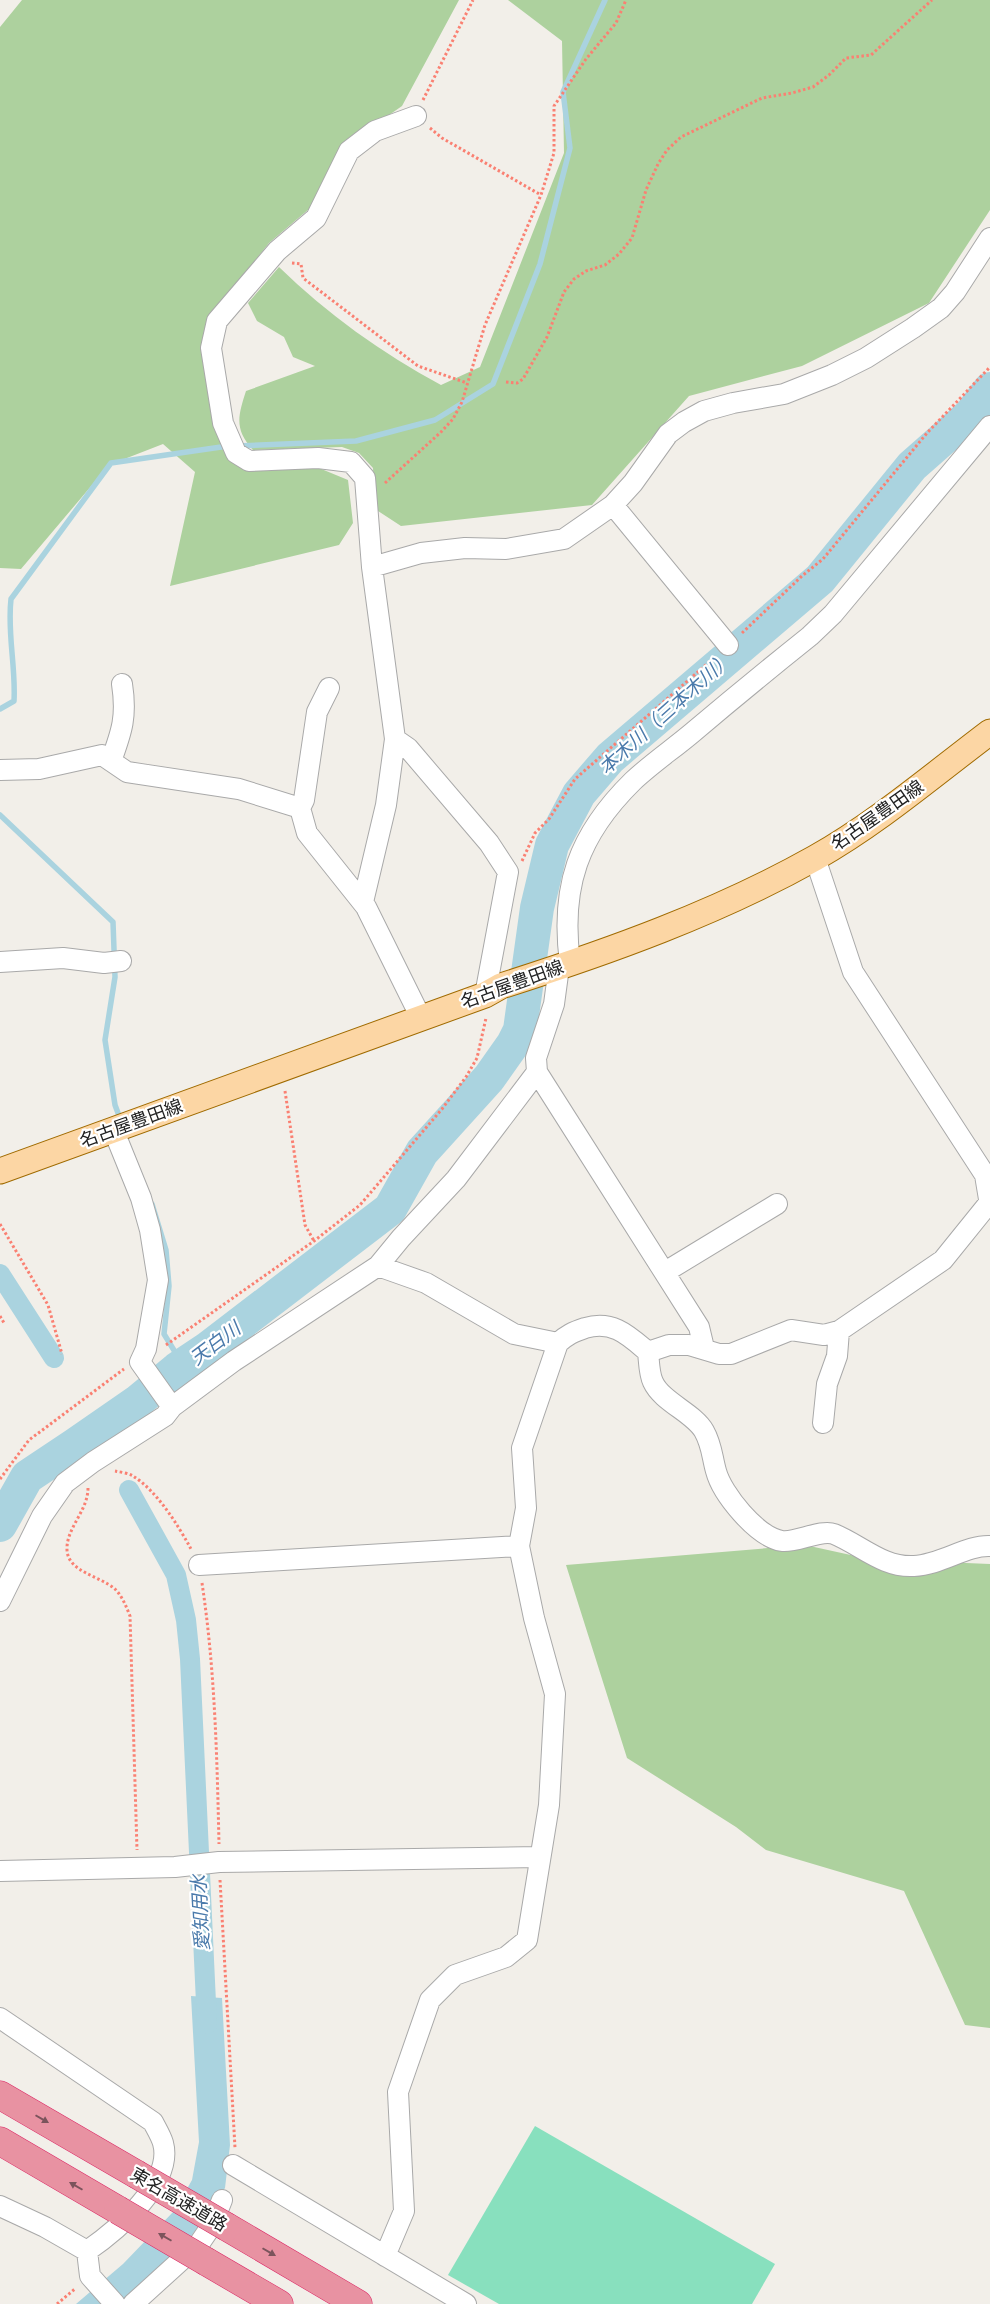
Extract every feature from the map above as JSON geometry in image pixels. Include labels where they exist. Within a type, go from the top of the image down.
[{"type":"highway","name":"東名高速道路","points":[[0,2095],[358,2304]]},
{"type":"highway","points":[[0,2141],[279,2304]]},
{"type":"main road","name":"名古屋豊田線","points":[[0,1171],[662,930],[730,900],[815,858],[864,827],[990,732]]},
{"type":"street","points":[[363,902],[386,805],[395,739],[372,567],[365,478],[351,462],[318,458],[249,461],[236,453],[223,423],[211,348],[217,321],[269,260],[316,218],[349,152],[375,131],[416,116]]},
{"type":"street","points":[[372,567],[421,553],[465,548],[506,550],[564,539],[613,504],[633,483],[668,434],[684,422],[704,412],[733,403],[784,394],[832,375],[866,358],[942,308],[955,292],[990,238]]},
{"type":"street","points":[[704,1348],[699,1327],[537,1072],[536,1058],[554,1004],[571,882],[586,841],[598,821],[634,780],[810,636],[832,614],[990,426]]},
{"type":"street","points":[[613,504],[728,645]]},
{"type":"street","points":[[111,761],[124,722],[126,708],[122,684]]},
{"type":"street","points":[[329,688],[316,712],[304,800],[300,808],[307,833],[363,902],[421,1018]]},
{"type":"street","points":[[395,739],[408,748],[489,843],[506,866],[508,877],[493,991]]},
{"type":"street","points":[[0,770],[39,769],[102,755],[127,772],[239,789],[300,808]]},
{"type":"street","points":[[648,1352],[668,1345],[688,1345],[704,1348],[719,1354],[731,1354],[790,1330],[824,1335],[839,1331],[943,1260],[989,1204],[988,1173],[853,972],[815,858]]},
{"type":"street","points":[[0,962],[63,958],[104,963],[121,961]]},
{"type":"street","points":[[0,1601],[48,1504],[64,1483],[82,1469],[165,1416],[172,1407],[234,1361],[378,1266],[401,1238],[456,1179],[537,1072]]},
{"type":"street","points":[[113,1129],[141,1198],[152,1238],[158,1280],[143,1356],[172,1407]]},
{"type":"street","points":[[665,1272],[777,1204]]},
{"type":"street","points":[[378,1266],[426,1283],[514,1334],[558,1344]]},
{"type":"street","points":[[385,2256],[404,2211],[398,2092],[430,2000],[455,1975],[506,1957],[527,1940],[549,1804],[554,1694],[534,1618],[519,1546],[526,1508],[522,1448],[558,1344],[570,1332],[597,1325],[612,1326],[623,1331],[648,1352],[652,1382],[673,1405],[703,1428],[711,1444],[716,1472],[731,1500],[766,1534],[782,1541],[832,1533],[884,1562],[910,1567],[930,1565],[978,1547],[990,1546]]},
{"type":"street","points":[[823,1423],[827,1384],[837,1356],[839,1331]]},
{"type":"street","points":[[199,1565],[519,1546]]},
{"type":"street","points":[[0,1871],[175,1867],[219,1862],[540,1857]]},
{"type":"street","points":[[0,2018],[153,2122],[163,2143],[163,2162],[160,2179],[114,2232],[86,2251]]},
{"type":"street","points":[[233,2165],[466,2304]]},
{"type":"street","points":[[133,2304],[199,2244],[212,2225],[222,2200]]},
{"type":"street","points":[[0,2206],[45,2227],[86,2251]]},
{"type":"street","points":[[86,2251],[90,2276],[116,2304]]},
{"type":"path","points":[[473,0],[416,116],[442,138],[541,195]]},
{"type":"path","points":[[367,498],[442,432],[462,402],[485,324],[541,195],[554,153],[554,106],[586,59],[616,22],[626,0]]},
{"type":"path","points":[[506,382],[517,383],[523,380],[547,336],[564,292],[574,279],[586,271],[605,265],[619,254],[632,238],[646,190],[658,164],[667,150],[681,137],[762,98],[813,87],[829,75],[846,58],[871,55],[932,0]]},
{"type":"path","points":[[269,260],[301,264],[303,278],[418,366],[467,383]]},
{"type":"path","points":[[508,877],[520,865],[536,833],[549,818],[575,779],[823,559],[927,434],[990,367]]},
{"type":"path","points":[[0,1479],[29,1440],[143,1356],[164,1346],[314,1241],[360,1205],[437,1116],[466,1078],[477,1058],[493,991]]},
{"type":"path","points":[[283,1068],[305,1224],[314,1241]]},
{"type":"path","points":[[0,1224],[48,1305],[62,1354]]},
{"type":"path","points":[[0,1316],[4,1324]]},
{"type":"path","points":[[103,1456],[114,1471],[133,1475],[175,1520],[199,1565],[209,1626],[217,1715],[219,1862],[234,2137],[233,2165]]},
{"type":"path","points":[[82,1469],[88,1480],[88,1496],[83,1512],[69,1537],[67,1550],[70,1562],[77,1569],[94,1575],[115,1589],[122,1598],[130,1616],[138,1868]]},
{"type":"green space","points":[[22,0],[459,0],[402,106],[349,143],[322,198],[269,243],[210,318],[231,455],[319,468],[348,480],[353,523],[339,545],[170,586],[195,472],[163,444],[109,465],[21,569],[0,568],[0,27]]},
{"type":"green space","points":[[508,0],[990,0],[990,210],[929,303],[802,366],[689,396],[592,505],[401,526],[375,509],[373,468],[359,453],[342,447],[253,450],[247,442],[240,429],[239,422],[246,391],[315,366],[293,357],[284,337],[257,321],[248,303],[279,267],[316,301],[356,332],[398,360],[441,385],[480,367],[564,153],[562,41]]},
{"type":"green space","points":[[805,1545],[869,1559],[990,1564],[990,2028],[965,2025],[904,1891],[766,1850],[736,1827],[627,1758],[566,1565]]},
{"type":"green space","points":[[535,2126],[775,2264],[752,2304],[499,2304],[448,2275]]},
{"type":"water","points":[[191,1996],[222,1998],[230,2145],[225,2188],[173,2262],[123,2304],[76,2304],[123,2264],[175,2210],[192,2180],[199,2142]]},
{"type":"waterway","points":[[237,446],[356,441],[435,420],[493,384],[540,264],[570,148],[563,92],[605,0]]},
{"type":"waterway","name":"本木川（三本木川）","points":[[0,1525],[27,1477],[137,1402],[177,1369],[207,1349],[390,1209],[422,1152],[489,1078],[513,1044],[520,1030],[537,908],[552,845],[579,794],[610,758],[820,579],[912,466],[970,415],[990,389]]},
{"type":"waterway","points":[[0,709],[14,701],[10,624],[11,599],[111,463],[228,446]]},
{"type":"waterway","points":[[0,815],[113,922],[115,977],[105,1040],[115,1105],[121,1121]]},
{"type":"waterway","name":"天白川","points":[[152,1204],[166,1250],[169,1286],[164,1334],[183,1365]]},
{"type":"waterway","name":"愛知用水","points":[[0,1274],[54,1358]]},
{"type":"waterway","name":"愛知用水","points":[[129,1490],[176,1575],[186,1620],[190,1659],[207,2024]]}]
